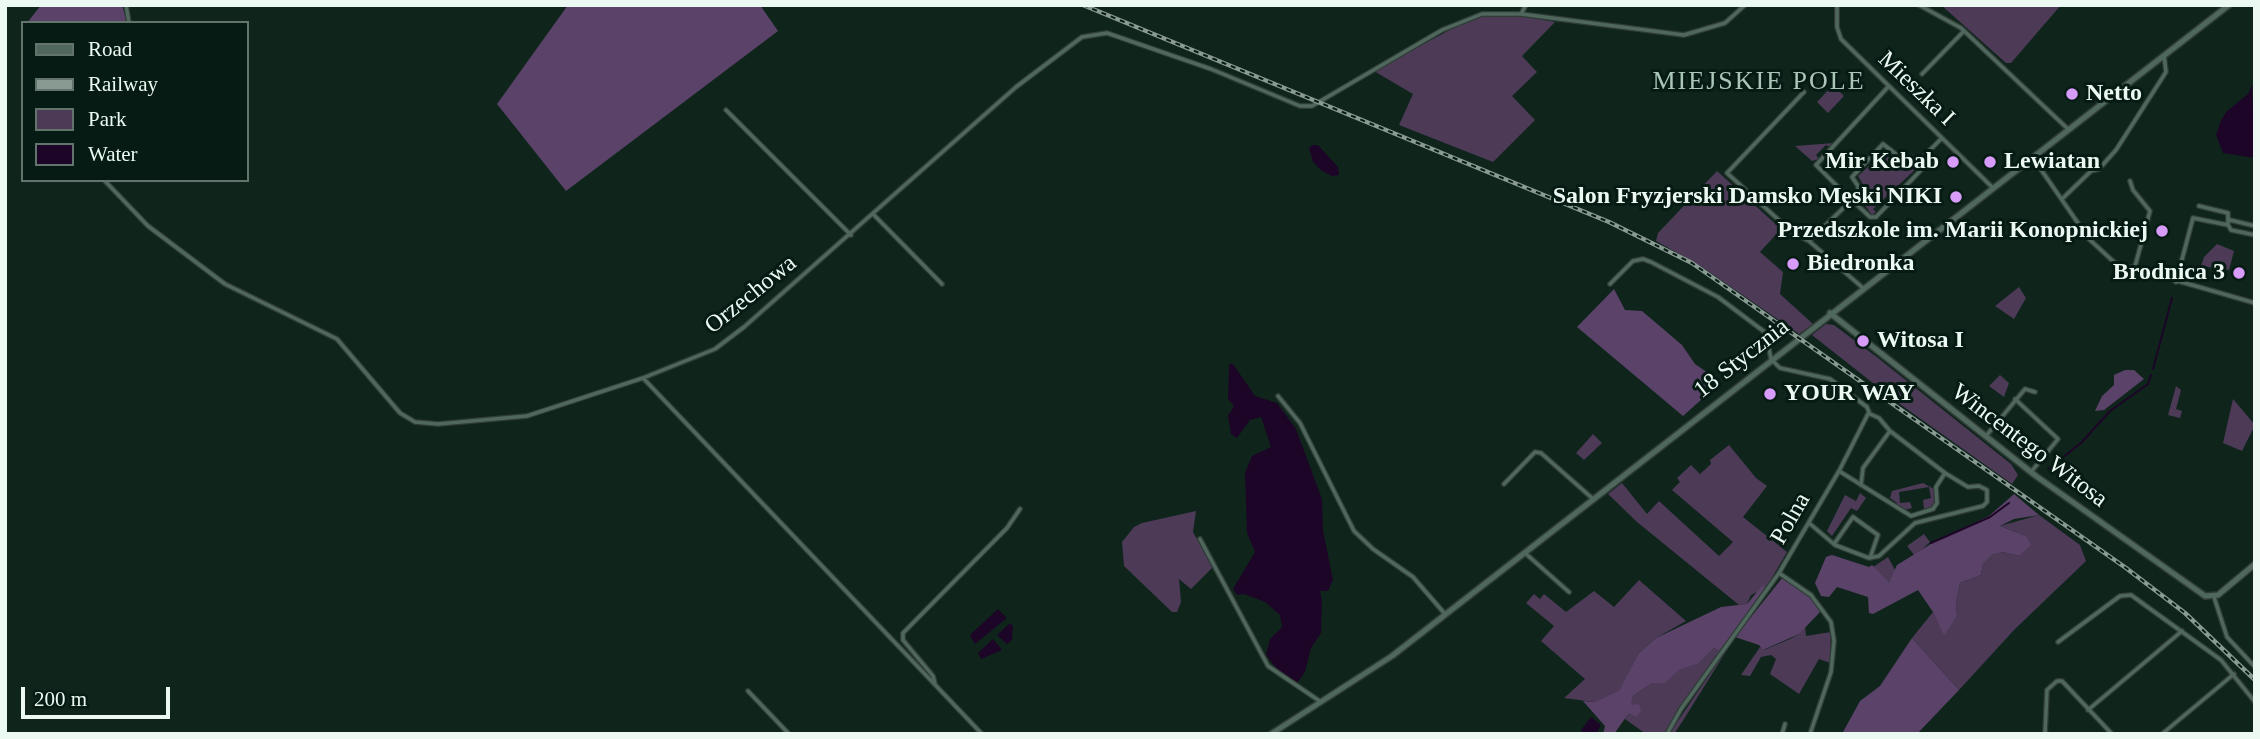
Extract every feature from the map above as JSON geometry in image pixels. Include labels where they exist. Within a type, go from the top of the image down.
[{"type":"street","points":[[1502,5],[1503,12],[1684,35],[1724,23],[1745,5]]},
{"type":"street","points":[[1521,14],[1526,5]]},
{"type":"street","name":"Mieszka I","points":[[1837,5],[1839,35],[1888,87],[1993,188]]},
{"type":"street","points":[[1919,5],[1942,15],[1964,31],[2069,130]]},
{"type":"street","name":"18 Stycznia","points":[[1271,734],[1392,656],[2225,6]]},
{"type":"street","name":"Orzechowa","points":[[106,182],[148,226],[225,284],[337,339],[400,413],[415,422],[438,424],[527,416],[643,378],[715,349],[874,215],[1016,87],[1082,37],[1107,33],[1211,69],[1300,106],[1312,106],[1368,70],[1442,30],[1482,14],[1503,12]]},
{"type":"street","points":[[1922,74],[1964,31]]},
{"type":"street","points":[[2062,199],[2091,171],[2099,169],[2116,150],[2166,72],[2164,55]]},
{"type":"street","points":[[1888,87],[1816,165],[1870,217],[1875,217],[1921,170],[1921,159],[1942,138]]},
{"type":"street","points":[[1804,92],[1727,173],[1792,232],[1809,242],[1863,288]]},
{"type":"street","points":[[726,110],[851,235]]},
{"type":"street","points":[[1809,242],[1852,200],[1859,190],[1852,177],[1883,144],[1897,155],[1921,159]]},
{"type":"street","points":[[2033,158],[2098,250],[2115,262],[2134,270],[2255,303]]},
{"type":"street","points":[[2130,181],[2150,211],[2134,270]]},
{"type":"street","points":[[2199,206],[2225,212],[2230,220],[2255,226]]},
{"type":"street","points":[[874,215],[942,284]]},
{"type":"street","points":[[2176,282],[2193,218],[2228,225],[2231,230],[2255,235]]},
{"type":"street","points":[[2228,225],[2230,220]]},
{"type":"street","points":[[1610,284],[1633,261],[1643,259],[1718,297],[1766,333],[1771,359],[1783,369],[1830,379],[1867,407],[1870,414],[1879,418],[1890,431],[1945,473],[1968,487],[1979,486],[1987,490],[1987,502],[1983,506],[1915,523],[1883,553],[1870,558],[1834,544],[1808,523]]},
{"type":"street","name":"Wincentego Witosa","points":[[1830,313],[2031,472],[2200,593],[2214,597]]},
{"type":"street","points":[[643,378],[982,734]]},
{"type":"street","points":[[1985,437],[2025,389],[2035,392]]},
{"type":"street","points":[[1278,396],[1300,423],[1354,531],[1373,549],[1413,576],[1445,614]]},
{"type":"street","points":[[2015,400],[2058,439],[2031,472]]},
{"type":"street","name":"Polna","points":[[1667,734],[1689,697],[1779,573],[1870,414]]},
{"type":"street","points":[[1861,485],[1863,468],[1890,431]]},
{"type":"street","points":[[1504,484],[1535,452],[1541,453],[1592,498]]},
{"type":"street","points":[[1839,471],[1911,516],[1933,509],[1937,503],[1936,487],[1945,473]]},
{"type":"street","points":[[935,686],[933,676],[902,640],[904,633],[1007,528],[1020,509]]},
{"type":"street","points":[[1834,544],[1853,517],[1878,535],[1870,558]]},
{"type":"street","points":[[1200,539],[1268,666],[1321,702]]},
{"type":"street","points":[[1524,551],[1569,592]]},
{"type":"street","points":[[1874,551],[1883,553]]},
{"type":"street","points":[[2255,564],[2214,597],[2227,636],[2255,667]]},
{"type":"street","points":[[1779,573],[1811,595],[1831,622],[1834,641],[1831,672],[1810,734]]},
{"type":"street","points":[[2058,642],[2120,596],[2131,595],[2221,660],[2255,702]]},
{"type":"street","points":[[2088,710],[2182,631]]},
{"type":"street","points":[[2162,734],[2234,674]]},
{"type":"street","points":[[2045,734],[2047,690],[2050,684],[2062,681],[2112,734]]},
{"type":"street","points":[[748,691],[789,734]]},
{"type":"street","points":[[1782,734],[1785,724]]},
{"type":"green space","points":[[1941,5],[2061,5],[2011,63],[2006,63]]},
{"type":"green space","points":[[1506,13],[1555,22],[1522,56],[1537,72],[1512,96],[1535,120],[1493,162],[1399,125],[1413,94],[1374,71],[1455,27],[1480,17]]},
{"type":"green space","points":[[1833,85],[1844,96],[1828,113],[1817,102]]},
{"type":"green space","points":[[1834,143],[1830,147],[1826,145],[1816,155],[1819,159],[1812,161],[1795,146]]},
{"type":"green space","points":[[1883,153],[1899,163],[1910,165],[1912,160],[1915,161],[1918,167],[1873,209],[1876,212],[1872,215],[1861,200],[1865,188],[1858,176]]},
{"type":"green space","points":[[1717,171],[1781,229],[1760,252],[1783,272],[1780,294],[1813,324],[1799,334],[1702,267],[1656,241],[1658,233]]},
{"type":"green space","points":[[2217,244],[2234,251],[2229,270],[2201,266],[2204,257]]},
{"type":"green space","points":[[2019,287],[2026,298],[2014,319],[1995,306]]},
{"type":"green space","points":[[1826,324],[1834,325],[1878,358],[2011,464],[2018,475],[2012,484],[1897,402],[1812,335]]},
{"type":"green space","points":[[2000,375],[2009,383],[2004,397],[1989,386]]},
{"type":"green space","points":[[2176,386],[2181,390],[2176,409],[2182,411],[2180,418],[2168,415]]},
{"type":"green space","points":[[2233,399],[2255,425],[2242,451],[2223,443]]},
{"type":"green space","points":[[1593,434],[1602,443],[1584,460],[1576,453]]},
{"type":"green space","points":[[1729,445],[1756,478],[1767,486],[1743,517],[1787,552],[1766,588],[1751,595],[1747,604],[1739,605],[1637,522],[1608,494],[1622,483],[1647,514],[1659,501],[1719,556],[1733,542],[1672,490],[1680,482],[1677,478],[1691,465],[1700,474],[1711,464],[1710,460]]},
{"type":"green space","points":[[1923,483],[1934,489],[1934,506],[1924,509],[1923,500],[1931,498],[1929,487],[1899,492],[1900,503],[1910,502],[1912,508],[1904,510],[1895,506],[1897,503],[1890,498],[1892,491]]},
{"type":"green space","points":[[1860,493],[1866,498],[1857,511],[1851,508],[1832,536],[1827,531],[1845,495],[1856,501]]},
{"type":"green space","points":[[1196,511],[1193,532],[1213,567],[1191,589],[1179,579],[1181,602],[1177,612],[1172,612],[1124,566],[1122,542],[1134,527],[1142,523]]},
{"type":"green space","points":[[2039,515],[2080,545],[2086,561],[2014,630],[1959,690],[1912,638],[1933,612],[1944,635],[1957,616],[1956,602],[1960,583],[1981,575],[1983,564],[1992,555],[2003,552],[2019,556],[2026,536],[2000,526]]},
{"type":"green space","points":[[1924,534],[1930,542],[1915,556],[1907,546]]},
{"type":"green space","points":[[1888,557],[1895,570],[1889,582],[1873,567]]},
{"type":"green space","points":[[1639,580],[1686,621],[1656,638],[1638,654],[1619,692],[1594,702],[1564,698],[1585,679],[1541,641],[1554,626],[1526,603],[1534,594],[1540,599],[1544,594],[1566,612],[1594,591],[1614,607]]},
{"type":"green space","points":[[1805,625],[1806,636],[1831,632],[1830,663],[1819,659],[1799,694],[1770,674],[1776,659],[1771,655],[1761,657],[1750,676],[1741,675],[1760,647],[1764,650],[1790,639],[1799,634]]},
{"type":"green space","points":[[1735,637],[1674,734],[1669,734]]},
{"type":"green space","points":[[1714,648],[1720,651],[1664,734],[1646,734],[1625,719],[1633,705],[1630,702],[1633,696],[1652,683],[1665,683],[1678,670],[1698,664]]},
{"type":"shaded area","points":[[41,5],[122,5],[126,21],[29,21]]},
{"type":"shaded area","points":[[568,5],[760,5],[778,31],[566,191],[497,104]]},
{"type":"shaded area","points":[[1614,289],[1625,310],[1642,311],[1682,345],[1695,364],[1721,382],[1683,416],[1577,327]]},
{"type":"shaded area","points":[[2125,370],[2134,370],[2144,379],[2104,410],[2095,411],[2102,396],[2114,385],[2114,375]]},
{"type":"shaded area","points":[[2014,494],[2039,515],[2014,519],[2000,526],[2026,536],[2031,545],[2019,556],[2003,552],[1992,555],[1983,564],[1981,575],[1960,583],[1956,602],[1957,616],[1944,636],[1933,612],[1918,590],[1873,614],[1869,613],[1868,597],[1837,587],[1829,597],[1821,596],[1815,583],[1826,557],[1832,555],[1869,567],[1872,565],[1889,582],[1897,565],[1934,542],[1989,516]]},
{"type":"shaded area","points":[[1783,577],[1810,596],[1821,611],[1799,634],[1763,650],[1759,645],[1735,637]]},
{"type":"shaded area","points":[[1762,586],[1766,588],[1720,651],[1714,648],[1698,664],[1679,670],[1665,683],[1652,683],[1633,696],[1631,702],[1633,705],[1639,704],[1641,711],[1636,717],[1629,713],[1614,734],[1603,734],[1605,726],[1583,701],[1594,702],[1619,691],[1638,654],[1656,638],[1721,607],[1747,604]]},
{"type":"shaded area","points":[[1912,638],[1959,690],[1917,734],[1842,734],[1860,701],[1880,686]]},
{"type":"water","points":[[2252,85],[2255,158],[2223,153],[2216,135],[2221,120],[2227,111],[2248,94]]},
{"type":"water","points":[[1318,145],[1338,167],[1339,175],[1332,176],[1322,171],[1313,162],[1309,148]]},
{"type":"water","points":[[1229,364],[1233,364],[1255,396],[1277,403],[1296,429],[1322,499],[1323,531],[1333,580],[1328,591],[1320,591],[1321,633],[1311,648],[1305,672],[1297,683],[1278,670],[1266,655],[1270,639],[1282,627],[1280,615],[1265,602],[1244,594],[1237,595],[1233,589],[1255,552],[1247,533],[1245,473],[1252,456],[1271,447],[1261,417],[1250,420],[1237,438],[1231,434],[1228,416],[1234,406],[1228,399]]},
{"type":"water","points":[[998,609],[1007,618],[975,644],[970,635]]},
{"type":"water","points":[[1010,623],[1013,626],[1012,640],[1007,644],[997,635]]},
{"type":"water","points":[[993,639],[1002,650],[981,659],[978,653]]},
{"type":"water","points":[[1591,717],[1601,725],[1596,734],[1585,734],[1581,730]]},
{"type":"waterway","points":[[2153,369],[2172,298]]},
{"type":"waterway","points":[[2048,469],[2081,443],[2110,411],[2148,384],[2151,375]]},
{"type":"waterway","points":[[1931,543],[1990,517],[2009,503]]},
{"type":"railway","points":[[1083,5],[1609,222],[1692,263],[2126,568],[2185,613],[2255,680]]},
{"type":"place","name":"Netto","points":[[2072,94]]},
{"type":"place","name":"Mir Kebab","points":[[1953,162]]},
{"type":"place","name":"Lewiatan","points":[[1990,162]]},
{"type":"place","name":"Salon Fryzjerski Damsko Męski NIKI","points":[[1956,197]]},
{"type":"place","name":"Przedszkole im. Marii Konopnickiej","points":[[2162,231]]},
{"type":"place","name":"Biedronka","points":[[1793,264]]},
{"type":"place","name":"Brodnica 3","points":[[2239,273]]},
{"type":"place","name":"Witosa I","points":[[1863,341]]},
{"type":"place","name":"YOUR WAY","points":[[1770,394]]},
{"type":"district","name":"MIEJSKIE POLE","points":[[1759,82]]}]
